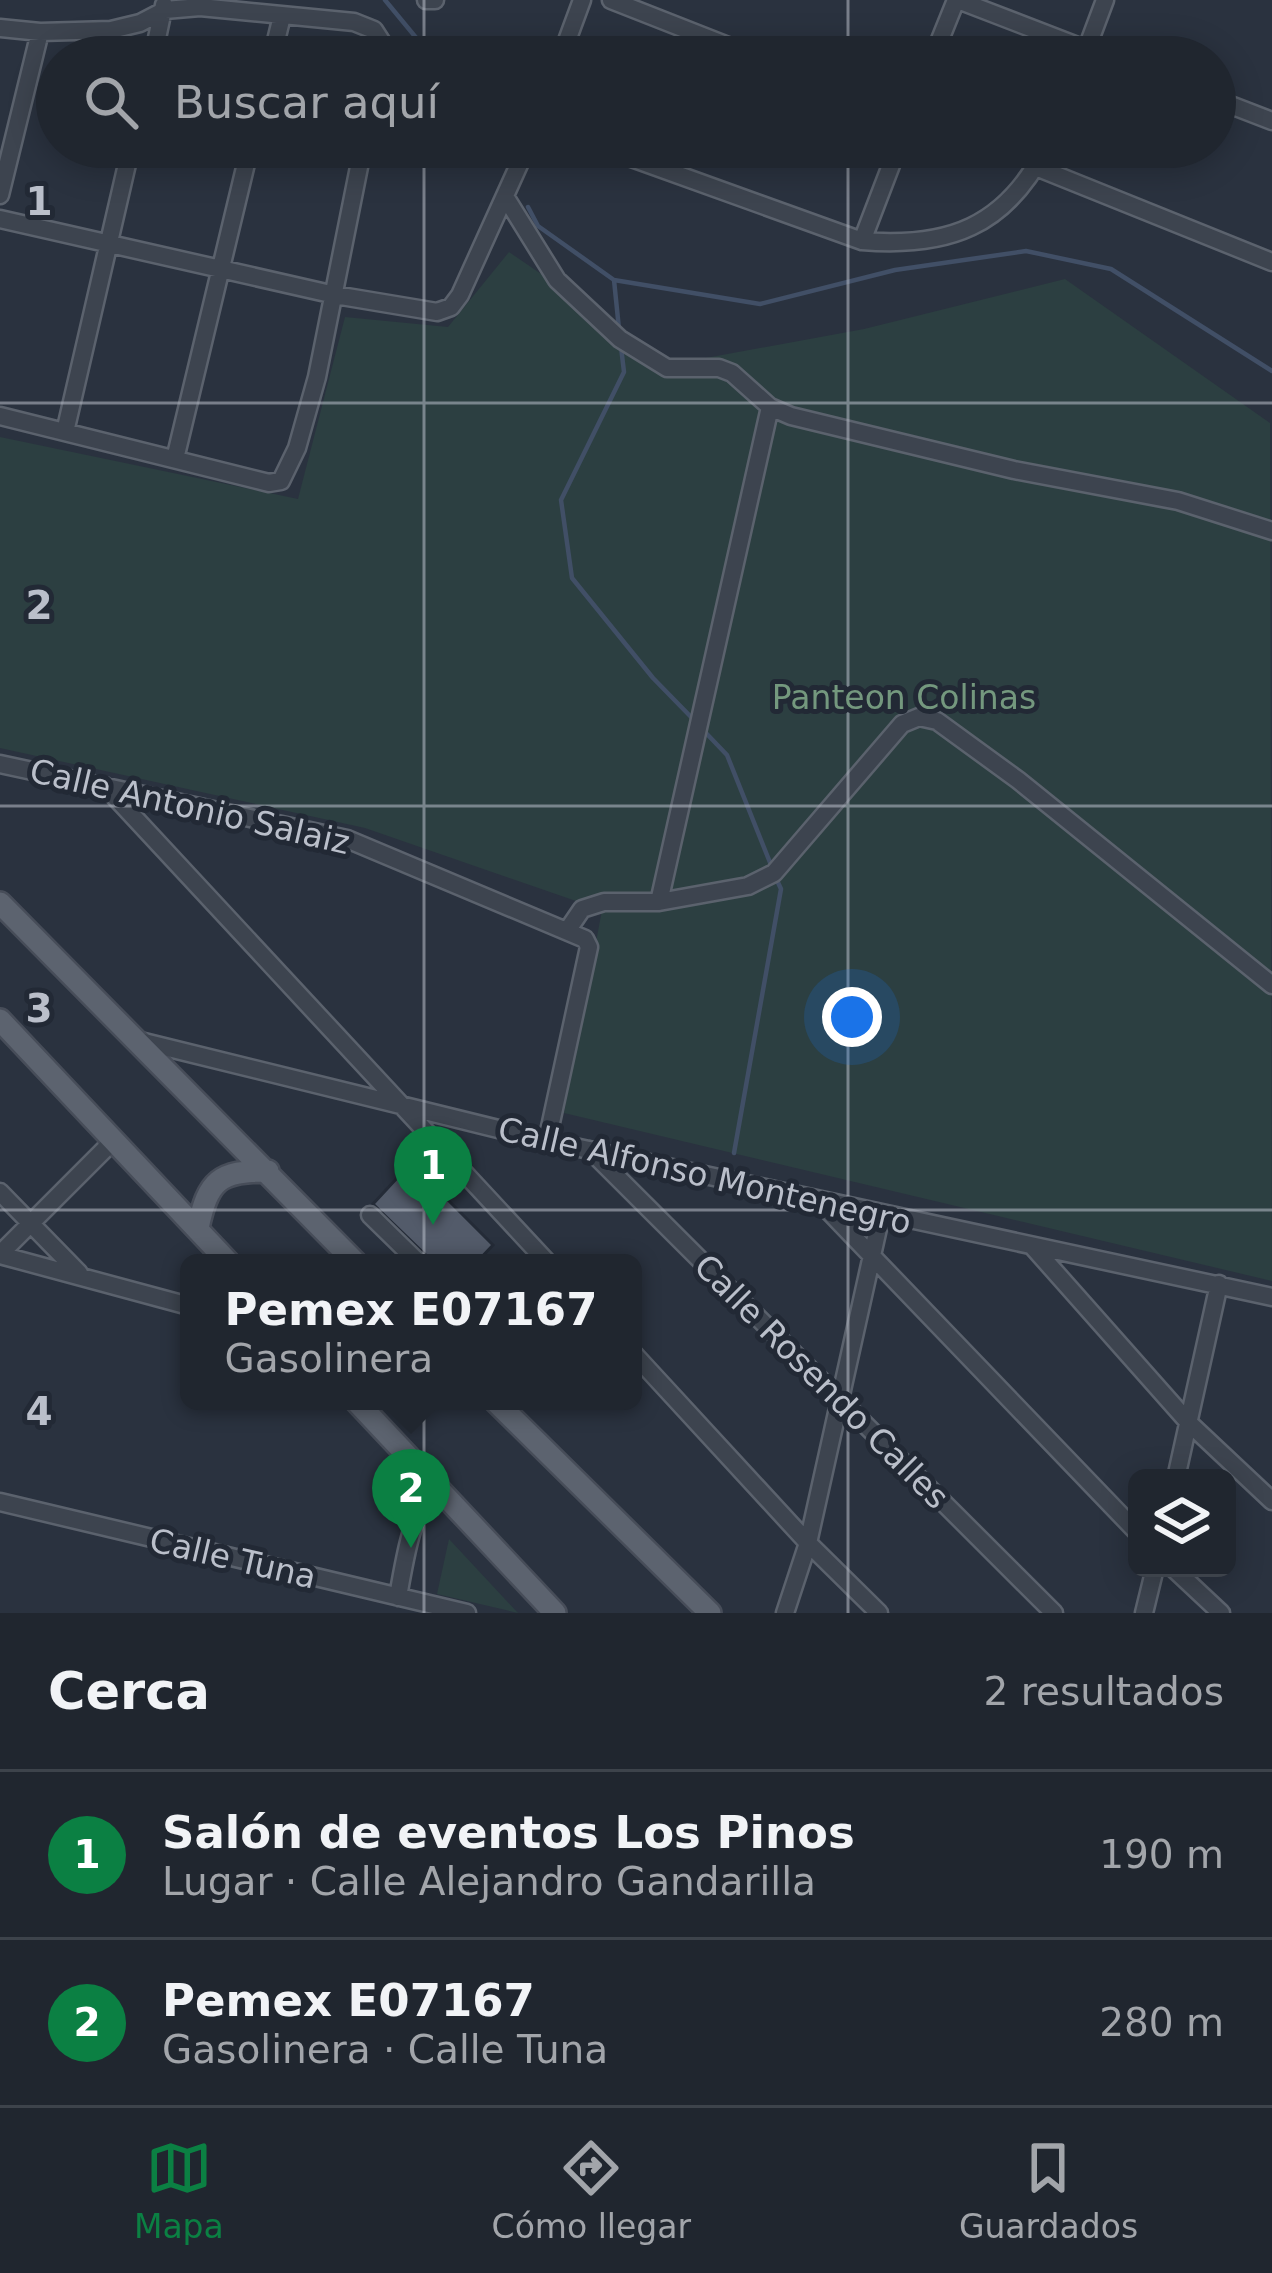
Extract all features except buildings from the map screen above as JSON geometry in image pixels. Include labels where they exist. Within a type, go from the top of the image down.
[{"type":"main road","points":[[0,903],[347,1254]]},
{"type":"main road","points":[[0,1020],[222,1254]]},
{"type":"main road","points":[[198,1228],[206,1195],[222,1177],[239,1171],[268,1171]]},
{"type":"main road","points":[[364,1410],[555,1613]]},
{"type":"main road","points":[[504,1410],[710,1613]]},
{"type":"street","points":[[569,36],[582,0]]},
{"type":"street","points":[[610,0],[702,36]]},
{"type":"street","points":[[942,36],[957,0],[1044,36]]},
{"type":"street","points":[[1092,36],[1106,0]]},
{"type":"street","points":[[157,36],[164,5]]},
{"type":"street","points":[[0,28],[111,30],[140,23],[164,5],[326,17],[374,30],[378,36]]},
{"type":"street","points":[[277,36],[282,16]]},
{"type":"street","points":[[39,36],[40,32]]},
{"type":"street","points":[[0,195],[6,140],[36,45]]},
{"type":"street","points":[[1236,107],[1272,122]]},
{"type":"street","points":[[65,432],[126,168]]},
{"type":"street","points":[[175,459],[245,168]]},
{"type":"street","points":[[0,416],[269,483],[286,476],[335,296],[360,168]]},
{"type":"street","points":[[0,219],[335,296],[441,311],[460,295],[518,168]]},
{"type":"street","points":[[659,168],[862,241],[900,244],[975,225],[1010,203],[1035,168]]},
{"type":"street","points":[[862,241],[890,168]]},
{"type":"street","points":[[1038,168],[1272,262]]},
{"type":"street","points":[[506,198],[557,280],[620,339],[667,368],[719,368],[732,373],[770,407],[835,428],[1014,470],[1178,500],[1272,531]]},
{"type":"street","points":[[659,902],[770,407]]},
{"type":"street","points":[[547,1142],[589,947],[585,939],[567,931],[582,909],[604,902],[659,902],[748,886],[774,873],[902,724],[919,717],[938,721],[1018,780],[1272,985]]},
{"type":"street","name":"Calle Antonio Salaiz","points":[[0,764],[347,839],[567,931]]},
{"type":"street","points":[[104,785],[539,1254]]},
{"type":"street","name":"Calle Alfonso Montenegro","points":[[140,1041],[547,1142],[1272,1297]]},
{"type":"street","points":[[0,1254],[112,1141]]},
{"type":"street","name":"Calle Rosendo Calles","points":[[590,1149],[1054,1613]]},
{"type":"street","points":[[0,1192],[80,1274]]},
{"type":"street","points":[[819,1202],[1128,1523]]},
{"type":"street","points":[[370,1215],[406,1254]]},
{"type":"street","points":[[784,1613],[808,1544],[881,1216]]},
{"type":"street","points":[[1033,1246],[1190,1423],[1272,1501]]},
{"type":"street","points":[[0,1254],[180,1303]]},
{"type":"street","points":[[1178,1469],[1219,1284]]},
{"type":"street","points":[[642,1364],[808,1544],[879,1613]]},
{"type":"street","points":[[398,1597],[407,1543],[420,1503],[433,1483]]},
{"type":"street","name":"Calle Tuna","points":[[0,1502],[459,1612]]},
{"type":"street","points":[[1144,1613],[1153,1577]]},
{"type":"street","points":[[1183,1577],[1221,1613]]},
{"type":"green space","name":"Panteon Colinas","points":[[509,252],[673,364],[864,329],[1065,279],[1270,423],[1272,1281],[564,1113],[602,910],[365,828],[0,748],[0,437],[298,499],[345,317],[448,327]]},
{"type":"green space","points":[[449,1539],[518,1613],[437,1594]]},
{"type":"waterway","points":[[385,0],[415,36]]},
{"type":"waterway","points":[[528,207],[538,226],[614,280],[760,304],[895,270],[1026,251],[1111,269],[1272,371]]},
{"type":"waterway","points":[[614,280],[619,329]]},
{"type":"waterway","points":[[621,347],[624,372],[561,500],[572,578],[653,678],[693,719]]},
{"type":"waterway","points":[[705,732],[727,755],[771,865]]},
{"type":"waterway","points":[[734,1153],[781,889],[775,876]]},
{"type":"place","name":"Salón de eventos Los Pinos","points":[[433,1225]]},
{"type":"place","name":"Pemex E07167","points":[[411,1548]]}]
